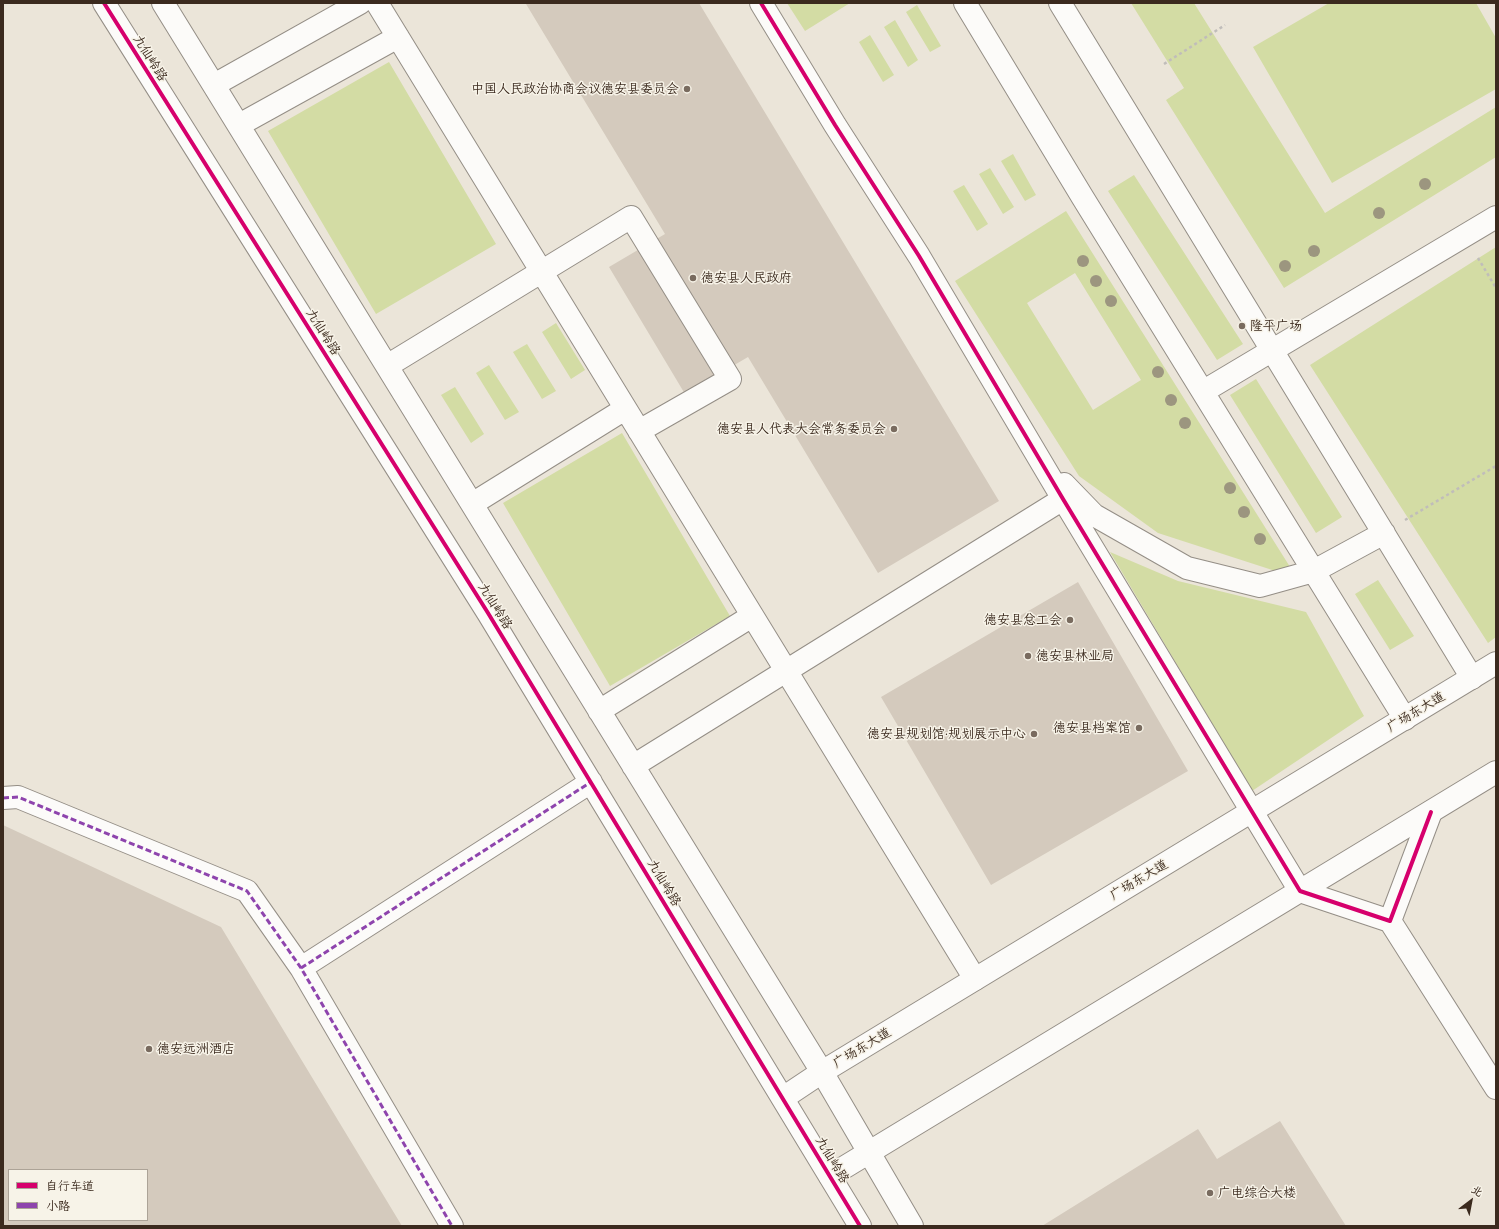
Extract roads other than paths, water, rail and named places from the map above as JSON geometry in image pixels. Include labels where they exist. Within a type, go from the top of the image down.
[{"type":"street","name":"九仙岭路","points":[[104,3],[488,613],[860,1226]]},
{"type":"street","points":[[163,3],[822,1072],[912,1226]]},
{"type":"street","points":[[214,85],[360,3]]},
{"type":"street","points":[[377,3],[975,979]]},
{"type":"street","points":[[761,3],[835,125],[919,256],[1063,499],[1300,890],[1390,921],[1496,1088]]},
{"type":"street","points":[[965,3],[1083,198],[1204,391],[1405,719]]},
{"type":"street","points":[[1060,3],[1472,678]]},
{"type":"street","points":[[239,125],[398,37]]},
{"type":"street","points":[[387,366],[632,217],[730,379],[639,431]]},
{"type":"street","points":[[1204,391],[1496,217]]},
{"type":"street","points":[[472,504],[626,409]]},
{"type":"street","points":[[1035,452],[1094,515],[1187,568],[1260,586],[1314,571],[1384,533]]},
{"type":"street","points":[[633,766],[1063,499]]},
{"type":"street","points":[[599,711],[752,616]]},
{"type":"street","name":"广场东大道","points":[[783,1098],[822,1072],[1496,663]]},
{"type":"street","points":[[830,1176],[1496,772]]},
{"type":"street","points":[[301,968],[591,782]]},
{"type":"street","points":[[3,798],[18,797],[248,891],[301,968],[452,1226]]},
{"type":"street","points":[[1390,921],[1430,812]]},
{"type":"place","name":"中国人民政治协商会议德安县委员会","points":[[687,89]]},
{"type":"place","name":"德安县人民政府","points":[[693,278]]},
{"type":"place","name":"隆平广场","points":[[1242,326]]},
{"type":"place","name":"德安县人代表大会常务委员会","points":[[894,429]]},
{"type":"place","name":"德安县总工会","points":[[1070,620]]},
{"type":"place","name":"德安县林业局","points":[[1028,656]]},
{"type":"place","name":"德安县档案馆","points":[[1139,728]]},
{"type":"place","name":"德安县规划馆·规划展示中心","points":[[1034,734]]},
{"type":"place","name":"德安远洲酒店","points":[[149,1049]]},
{"type":"place","name":"广电综合大楼","points":[[1210,1193]]}]
